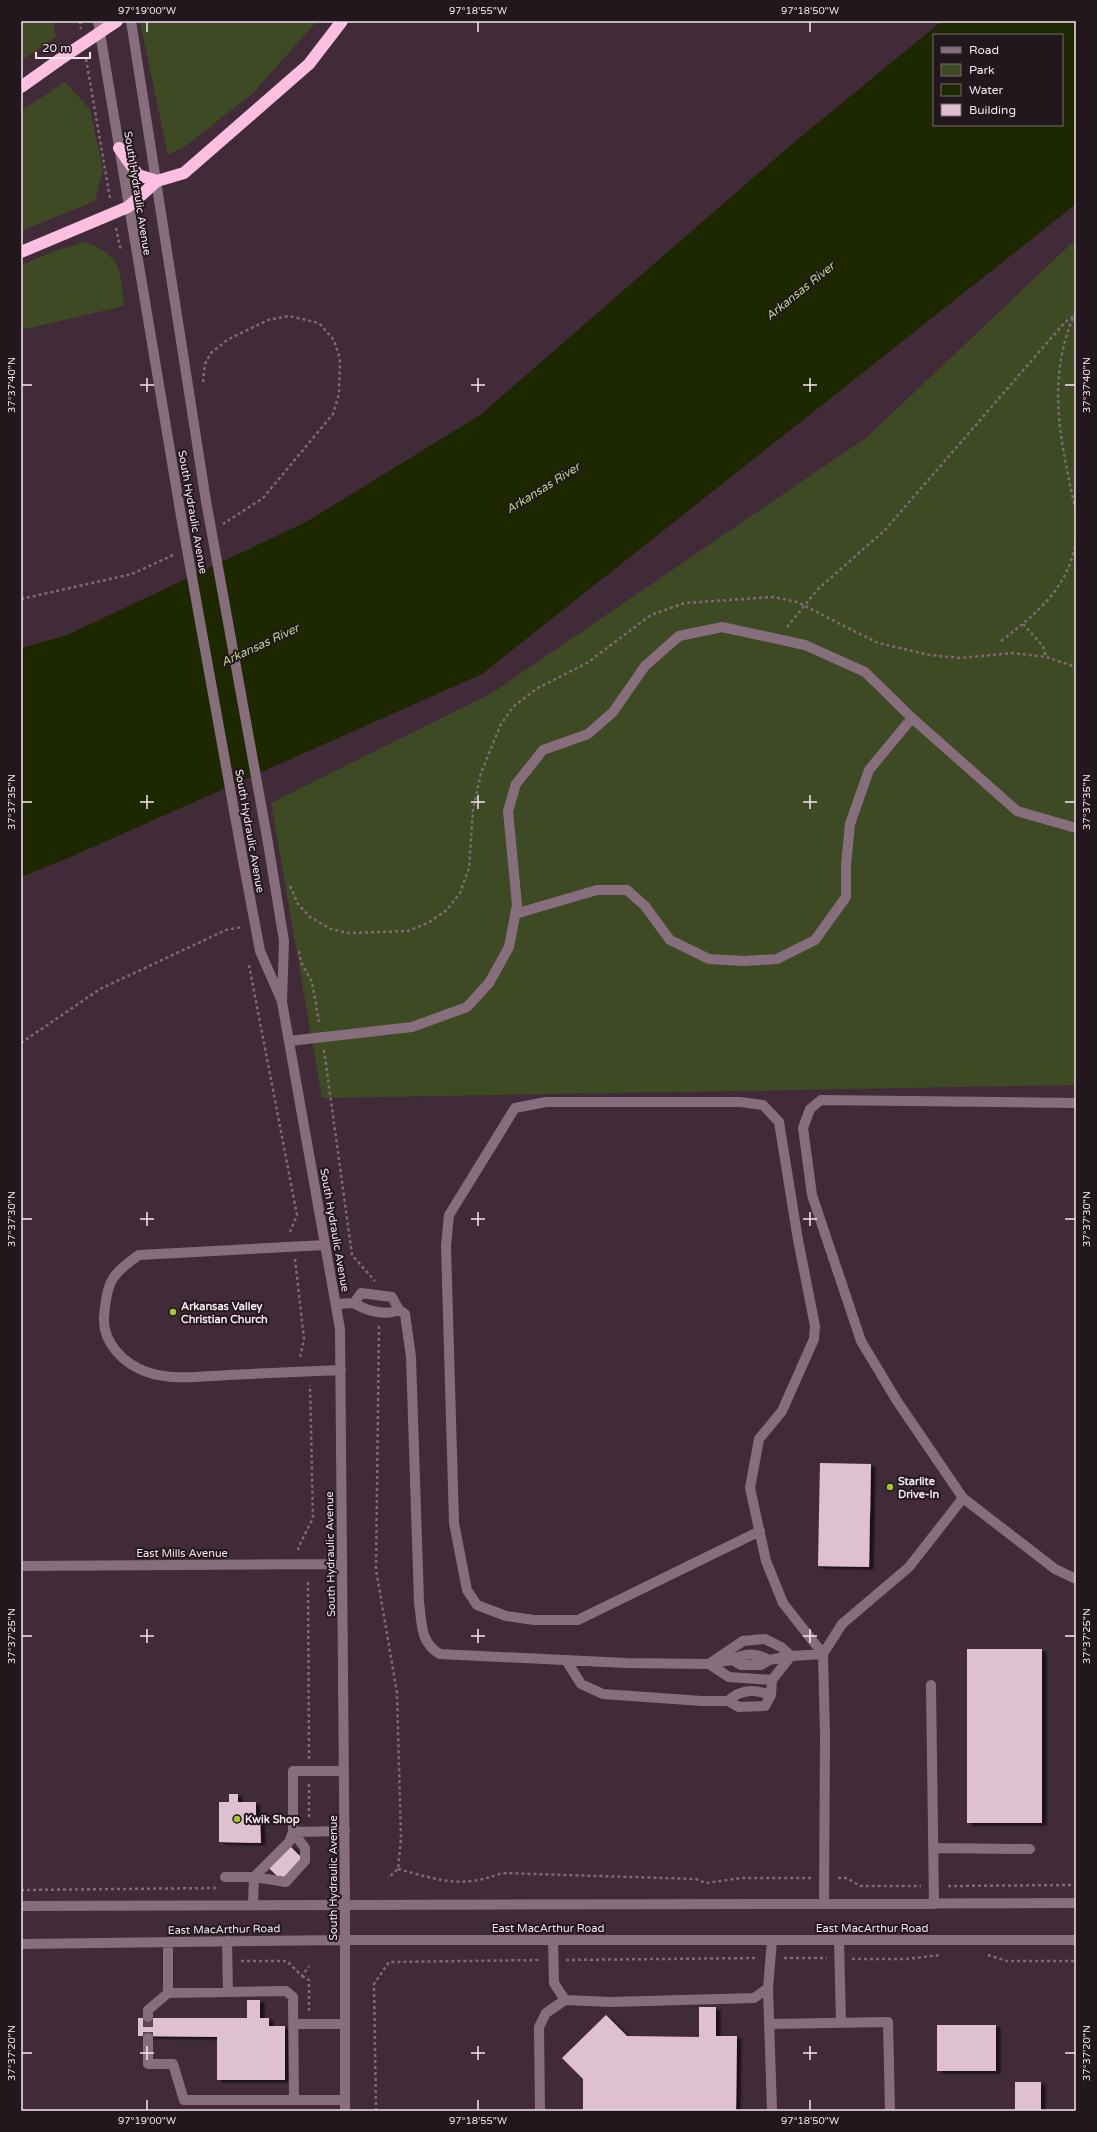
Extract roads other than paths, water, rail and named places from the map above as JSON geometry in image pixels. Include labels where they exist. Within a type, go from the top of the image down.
[{"type":"highway","points":[[21,87],[117,21]]},
{"type":"highway","points":[[21,252],[128,207],[156,181],[184,173],[309,64],[342,21]]},
{"type":"highway","points":[[119,148],[138,175],[156,181]]},
{"type":"street","name":"South Hydraulic Avenue","points":[[98,21],[181,516],[255,925],[260,951],[282,1002]]},
{"type":"street","name":"South Hydraulic Avenue","points":[[131,21],[206,501],[268,843],[284,941],[282,1002],[340,1329],[345,1831],[345,2111]]},
{"type":"street","points":[[289,1041],[412,1027],[467,1007],[489,983],[509,947],[517,904],[508,811],[516,784],[543,750],[588,734],[613,712],[645,666],[679,636],[722,626],[805,645],[865,672],[912,718],[1017,810],[1076,828]]},
{"type":"street","points":[[515,914],[597,890],[627,890],[645,906],[670,940],[708,959],[744,961],[777,959],[815,940],[846,897],[846,865],[850,824],[869,770],[912,718]]},
{"type":"street","points":[[1076,1103],[821,1100],[810,1109],[803,1128],[812,1195],[861,1341],[897,1401],[963,1498],[1055,1568],[1076,1579]]},
{"type":"street","points":[[760,1531],[578,1620],[534,1620],[506,1616],[477,1605],[467,1590],[454,1523],[446,1253],[449,1215],[515,1108],[546,1102],[740,1102],[763,1105],[779,1122],[814,1339],[782,1411],[759,1438],[750,1488],[760,1531],[766,1561],[783,1603],[823,1654]]},
{"type":"street","points":[[325,1245],[139,1254],[119,1269],[106,1292],[104,1322],[110,1345],[126,1361],[148,1372],[180,1377],[341,1370]]},
{"type":"street","points":[[354,1303],[361,1293],[392,1296],[399,1310],[405,1314],[411,1357],[419,1602],[425,1640],[430,1649],[440,1654],[566,1660],[709,1664],[732,1660],[741,1665],[761,1665],[769,1660],[791,1656],[823,1654]]},
{"type":"street","points":[[336,1304],[354,1303],[363,1309],[391,1314],[399,1310]]},
{"type":"street","points":[[824,1904],[825,1735],[823,1654],[842,1624],[909,1567],[963,1498]]},
{"type":"street","name":"East Mills Avenue","points":[[21,1566],[342,1564]]},
{"type":"street","points":[[709,1664],[743,1641],[765,1639],[781,1648],[791,1656]]},
{"type":"street","points":[[566,1660],[581,1684],[604,1694],[702,1702],[728,1701],[739,1707],[765,1706],[771,1695],[772,1680],[791,1656]]},
{"type":"street","points":[[709,1664],[729,1678],[772,1680]]},
{"type":"street","points":[[931,1685],[934,1904]]},
{"type":"street","points":[[728,1701],[737,1692],[759,1691],[771,1695]]},
{"type":"street","points":[[253,1905],[254,1877],[289,1842],[293,1832],[293,1771],[344,1770]]},
{"type":"street","points":[[293,1832],[345,1831]]},
{"type":"street","points":[[225,1877],[254,1877],[286,1882],[305,1862],[305,1848],[293,1832]]},
{"type":"street","points":[[933,1848],[1030,1850]]},
{"type":"street","name":"East MacArthur Road","points":[[21,1906],[1076,1903]]},
{"type":"street","name":"East MacArthur Road","points":[[21,1944],[345,1940],[1076,1940]]},
{"type":"street","points":[[553,1940],[554,1983],[565,2000]]},
{"type":"street","points":[[772,1940],[768,1988],[772,2111]]},
{"type":"street","points":[[839,1940],[841,2023]]},
{"type":"street","points":[[227,1941],[228,1992]]},
{"type":"street","points":[[168,1942],[168,1993]]},
{"type":"street","points":[[540,2111],[539,2027],[546,2013],[565,2000],[610,2002],[754,1998],[768,1988]]},
{"type":"street","points":[[148,2017],[148,2010],[168,1993],[286,1991],[293,1997],[294,2100]]},
{"type":"street","points":[[769,2024],[888,2022],[890,2111]]},
{"type":"street","points":[[293,2024],[345,2024]]},
{"type":"street","points":[[148,2038],[148,2064],[173,2064],[184,2100],[345,2100]]},
{"type":"water","name":"Arkansas River","points":[[942,21],[1076,21],[1076,204],[482,674],[68,858],[21,877],[21,648],[67,635],[306,522],[480,415],[792,144]]},
{"type":"tunnel","points":[[148,2017],[148,2038]]},
{"type":"place","name":"Arkansas Valley Christian Church","points":[[173,1312]]},
{"type":"place","name":"Starlite Drive-In","points":[[890,1487]]},
{"type":"place","name":"Kwik Shop","points":[[237,1819]]}]
